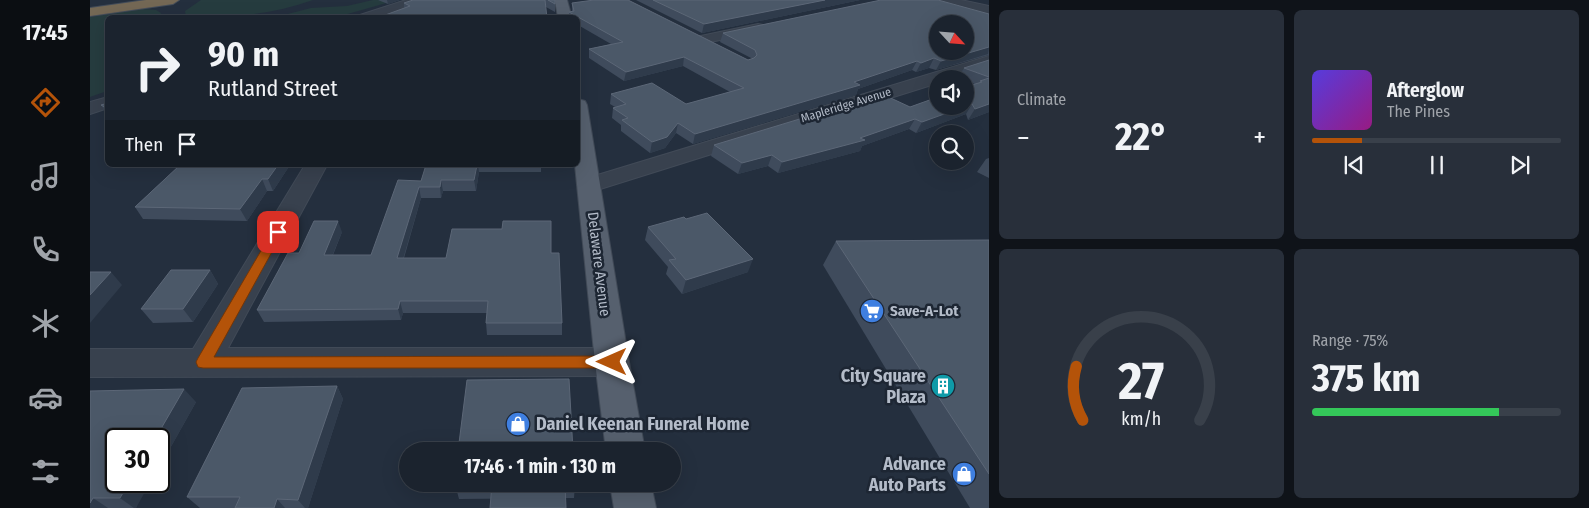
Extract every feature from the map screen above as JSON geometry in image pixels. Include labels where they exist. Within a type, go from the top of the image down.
[{"type":"highway","points":[[90,1],[98,0]]},
{"type":"highway","points":[[90,12],[173,0]]},
{"type":"main road","name":"Delaware Avenue","points":[[580,120],[612,362],[625,442]]},
{"type":"main road","points":[[632,492],[635,508]]},
{"type":"street","points":[[374,15],[419,0]]},
{"type":"street","points":[[943,0],[989,10]]},
{"type":"street","points":[[718,49],[696,38],[775,24]]},
{"type":"street","name":"Mapleridge Avenue","points":[[589,185],[989,61]]},
{"type":"street","points":[[90,108],[105,103]]},
{"type":"street","points":[[203,362],[315,167]]},
{"type":"street","points":[[90,364],[203,362],[612,362]]},
{"type":"green space","points":[[201,0],[313,0],[282,9],[239,15],[186,15],[185,11]]},
{"type":"green space","points":[[373,0],[397,0],[344,15],[284,15],[311,8],[347,6]]},
{"type":"green space","points":[[143,9],[156,10],[161,13],[160,15],[105,15],[105,92],[90,97],[90,17]]},
{"type":"building","points":[[413,0],[545,0],[547,15],[385,15],[410,6],[404,3]]},
{"type":"building","points":[[594,0],[628,0],[748,60],[757,55],[755,50],[723,33],[881,0],[938,0],[989,14],[989,47],[974,51],[974,15],[929,15],[929,60],[921,63],[917,61],[854,82],[860,85],[695,134],[678,123],[667,137],[652,142],[622,120],[628,118],[613,108],[626,104],[611,94],[652,83],[686,104],[744,88],[684,57],[626,72],[589,49],[623,42],[580,18],[580,15],[569,12],[574,11],[572,3]]},
{"type":"building","points":[[653,0],[825,0],[704,24]]},
{"type":"building","points":[[989,60],[989,77],[974,70],[964,68]]},
{"type":"building","points":[[989,78],[989,104],[975,109],[974,84],[982,82],[980,81]]},
{"type":"building","points":[[882,94],[910,107],[929,100],[929,115],[941,115],[922,122],[915,119],[860,138],[865,140],[782,162],[772,155],[742,163],[714,145]]},
{"type":"building","points":[[178,167],[277,167],[268,179],[262,179],[240,209],[135,207]]},
{"type":"building","points":[[425,167],[477,167],[474,180],[441,180],[440,187],[419,187],[397,258],[446,258],[452,229],[502,229],[503,221],[551,221],[551,253],[559,253],[562,323],[486,323],[488,301],[400,301],[398,309],[257,310],[288,253],[299,253],[314,221],[338,221],[324,255],[371,255],[398,180],[421,181]]},
{"type":"building","points":[[707,213],[753,259],[686,280],[669,260],[676,259],[648,227]]},
{"type":"building","name":"City Square Plaza","points":[[989,240],[989,474],[836,241]]},
{"type":"building","points":[[171,270],[210,270],[183,309],[141,309]]},
{"type":"building","points":[[90,272],[111,272],[90,295]]},
{"type":"building","name":"Daniel Keenan Funeral Home","points":[[569,379],[572,442],[459,442],[467,380]]},
{"type":"building","points":[[337,386],[298,500],[277,499],[274,508],[235,508],[240,497],[187,497],[242,388]]},
{"type":"building","points":[[184,389],[161,428],[105,428],[105,493],[123,493],[120,498],[93,498],[90,503],[90,391]]},
{"type":"building","points":[[491,492],[565,492],[566,508],[490,508]]},
{"type":"place","name":"Save-A-Lot","points":[[872,311]]},
{"type":"place","name":"City Square Plaza","points":[[943,386]]},
{"type":"place","name":"Daniel Keenan Funeral Home","points":[[518,424]]},
{"type":"place","name":"Advance Auto Parts","points":[[964,474]]},
{"type":"route","points":[[278,232],[203,362],[612,362]]}]
